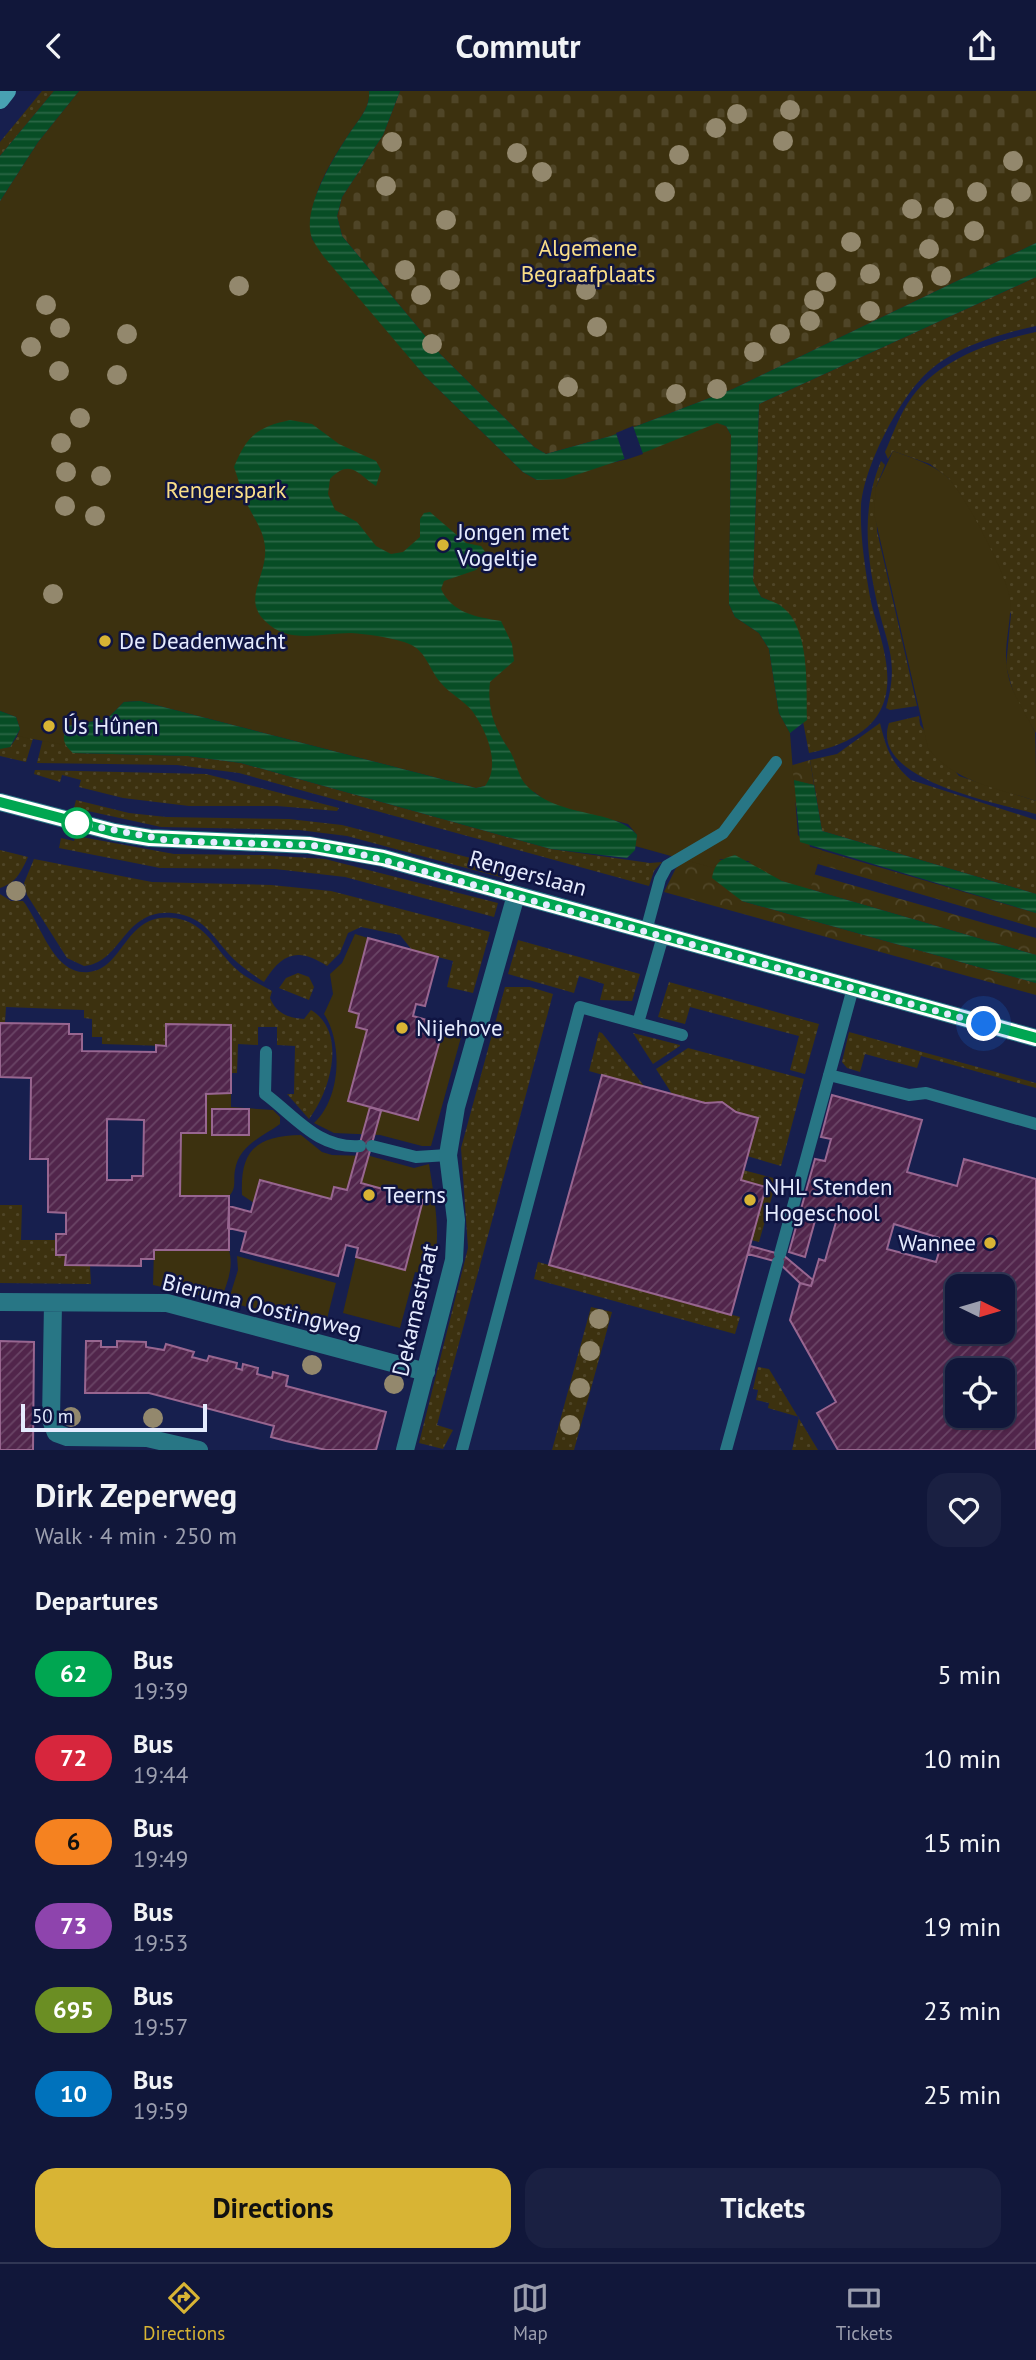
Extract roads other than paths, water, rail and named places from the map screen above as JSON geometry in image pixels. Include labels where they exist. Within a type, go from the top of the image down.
[{"type":"main road","points":[[0,100],[7,91]]},
{"type":"street","name":"Rengerslaan","points":[[0,801],[114,832],[150,838],[309,845],[346,850],[1036,1038]]},
{"type":"street","name":"Dekamastraat","points":[[405,1450],[457,1240],[448,1155],[456,1107],[516,895]]},
{"type":"street","name":"Bieruma Oostingweg","points":[[0,1303],[167,1303],[426,1372]]},
{"type":"street","points":[[53,1303],[51,1420],[56,1433],[67,1437],[147,1438],[199,1450]]},
{"type":"lane","points":[[638,1023],[654,933],[660,879],[667,866],[723,833],[776,762]]},
{"type":"lane","points":[[726,1450],[853,988]]},
{"type":"lane","points":[[463,1450],[580,1006],[682,1035]]},
{"type":"lane","points":[[266,1052],[265,1094],[323,1140],[347,1147],[366,1146],[416,1157],[448,1155]]},
{"type":"lane","points":[[829,1075],[909,1095],[926,1093],[1036,1124]]},
{"type":"place","name":"Jongen met Vogeltje","points":[[443,545]]},
{"type":"place","name":"De Deadenwacht","points":[[105,641]]},
{"type":"place","name":"Ús Hûnen","points":[[49,726]]},
{"type":"place","name":"Nijehove","points":[[402,1028]]},
{"type":"place","name":"Teerns","points":[[369,1195]]},
{"type":"place","name":"NHL Stenden Hogeschool","points":[[750,1200]]},
{"type":"place","name":"Wannee","points":[[990,1243]]},
{"type":"park label","name":"Algemene Begraafplaats","points":[[588,261]]},
{"type":"park label","name":"Rengerspark","points":[[226,490]]}]
